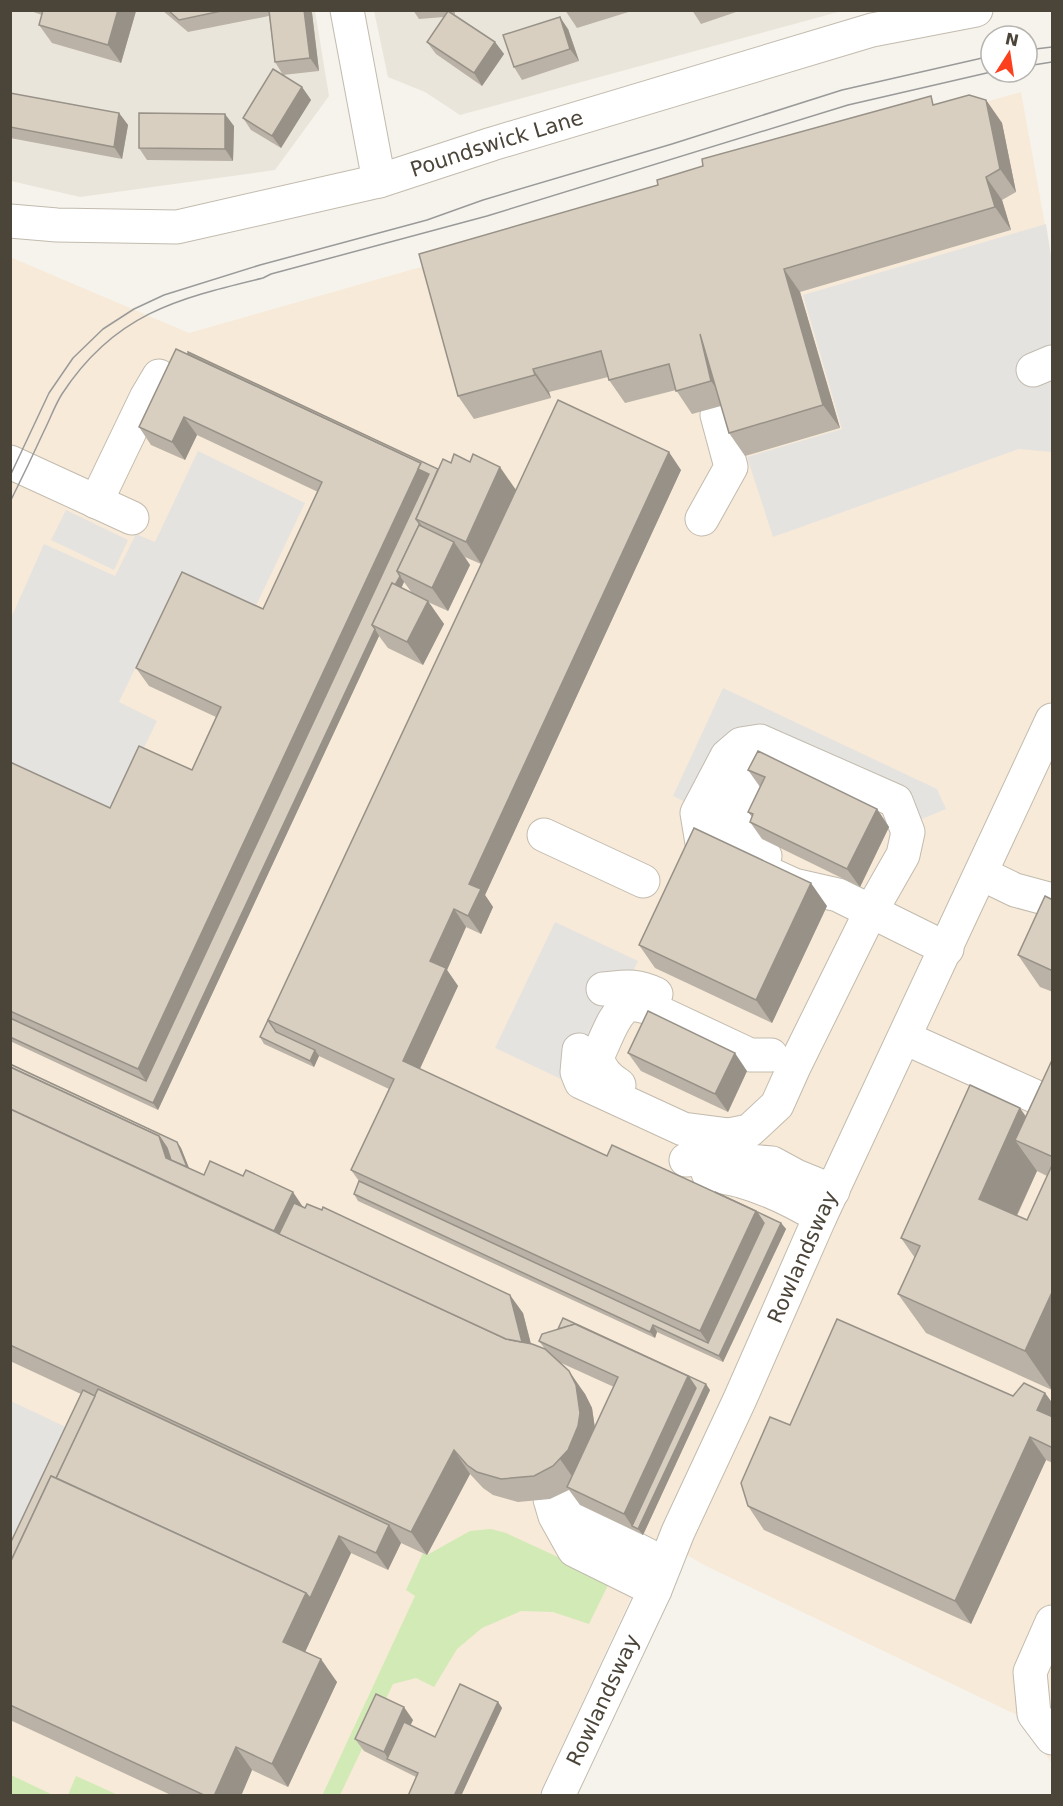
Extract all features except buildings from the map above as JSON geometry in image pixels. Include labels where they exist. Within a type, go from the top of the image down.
[{"type":"street","points":[[347,10],[379,181]]},
{"type":"street","name":"Poundswick Lane","points":[[10,221],[57,225],[177,227],[379,181],[870,20],[976,10]]},
{"type":"street","points":[[96,502],[141,407],[159,376]]},
{"type":"street","points":[[702,519],[731,467],[717,415]]},
{"type":"street","points":[[10,462],[132,518]]},
{"type":"street","name":"Rowlandsway","points":[[558,1796],[660,1577],[826,1204],[1053,720]]},
{"type":"street","points":[[579,1050],[577,1072],[581,1082],[683,1129],[729,1136],[749,1131],[777,1105],[782,1061],[872,911],[903,855],[908,832],[896,801],[760,741],[741,744],[727,756],[697,813],[702,843],[794,885],[838,895],[872,911],[947,949]]},
{"type":"street","points":[[838,895],[822,882],[757,852],[726,834],[722,817],[722,801],[730,780],[749,765],[774,764],[870,810],[896,801]]},
{"type":"street","points":[[544,835],[643,880]]},
{"type":"street","points":[[982,874],[1015,890],[1053,900]]},
{"type":"street","points":[[603,989],[640,987],[754,1036],[782,1061]]},
{"type":"street","points":[[711,1133],[695,1120],[623,1088],[603,1072],[598,1062],[598,1055],[620,1011],[627,1006],[638,1005],[652,1009],[750,1055],[782,1061]]},
{"type":"street","points":[[905,1038],[1053,1104]]},
{"type":"street","points":[[560,1494],[555,1516],[574,1550],[660,1577]]},
{"type":"street","points":[[1043,1726],[1030,1672],[1053,1622]]},
{"type":"shaded area","points":[[11,11],[315,11],[329,96],[275,170],[80,197],[11,181]]},
{"type":"shaded area","points":[[374,11],[842,11],[460,115],[425,92],[388,77]]},
{"type":"shaded area","points":[[1021,92],[1052,263],[1052,1764],[1023,1718],[704,1565],[659,1538],[539,1795],[11,1795],[10,257],[189,333],[463,255],[683,188]]},
{"type":"shaded area","points":[[1046,224],[1052,263],[1052,452],[1019,449],[773,537],[747,457],[842,429],[803,295]]},
{"type":"shaded area","points":[[198,451],[305,503],[251,616],[177,581],[119,702],[157,721],[112,813],[11,768],[11,618],[44,544],[115,576],[136,534],[155,542]]},
{"type":"shaded area","points":[[66,510],[128,540],[114,570],[51,540]]},
{"type":"shaded area","points":[[723,688],[937,789],[946,809],[905,826],[895,801],[699,809],[673,796]]},
{"type":"shaded area","points":[[555,922],[638,961],[578,1087],[495,1048]]},
{"type":"shaded area","points":[[11,1401],[72,1430],[11,1560]]},
{"type":"green space","points":[[491,1529],[506,1533],[610,1581],[589,1624],[553,1612],[521,1611],[482,1628],[457,1649],[434,1687],[416,1678],[393,1684],[340,1795],[322,1796],[415,1596],[406,1590],[423,1553],[427,1555],[470,1531]]},
{"type":"green space","points":[[11,1775],[53,1795],[11,1795]]},
{"type":"green space","points":[[76,1776],[118,1795],[68,1795]]},
{"type":"tram line","points":[[1039,49],[1052,47]]},
{"type":"tram line","points":[[10,476],[49,393],[73,358],[103,329],[134,309],[164,295],[260,265],[427,220],[483,200],[672,144],[842,90],[979,59]]},
{"type":"tram line","points":[[1039,64],[1052,62]]},
{"type":"tram line","points":[[10,502],[59,398],[82,367],[103,345],[149,314],[202,294],[487,216],[848,105],[979,75]]}]
